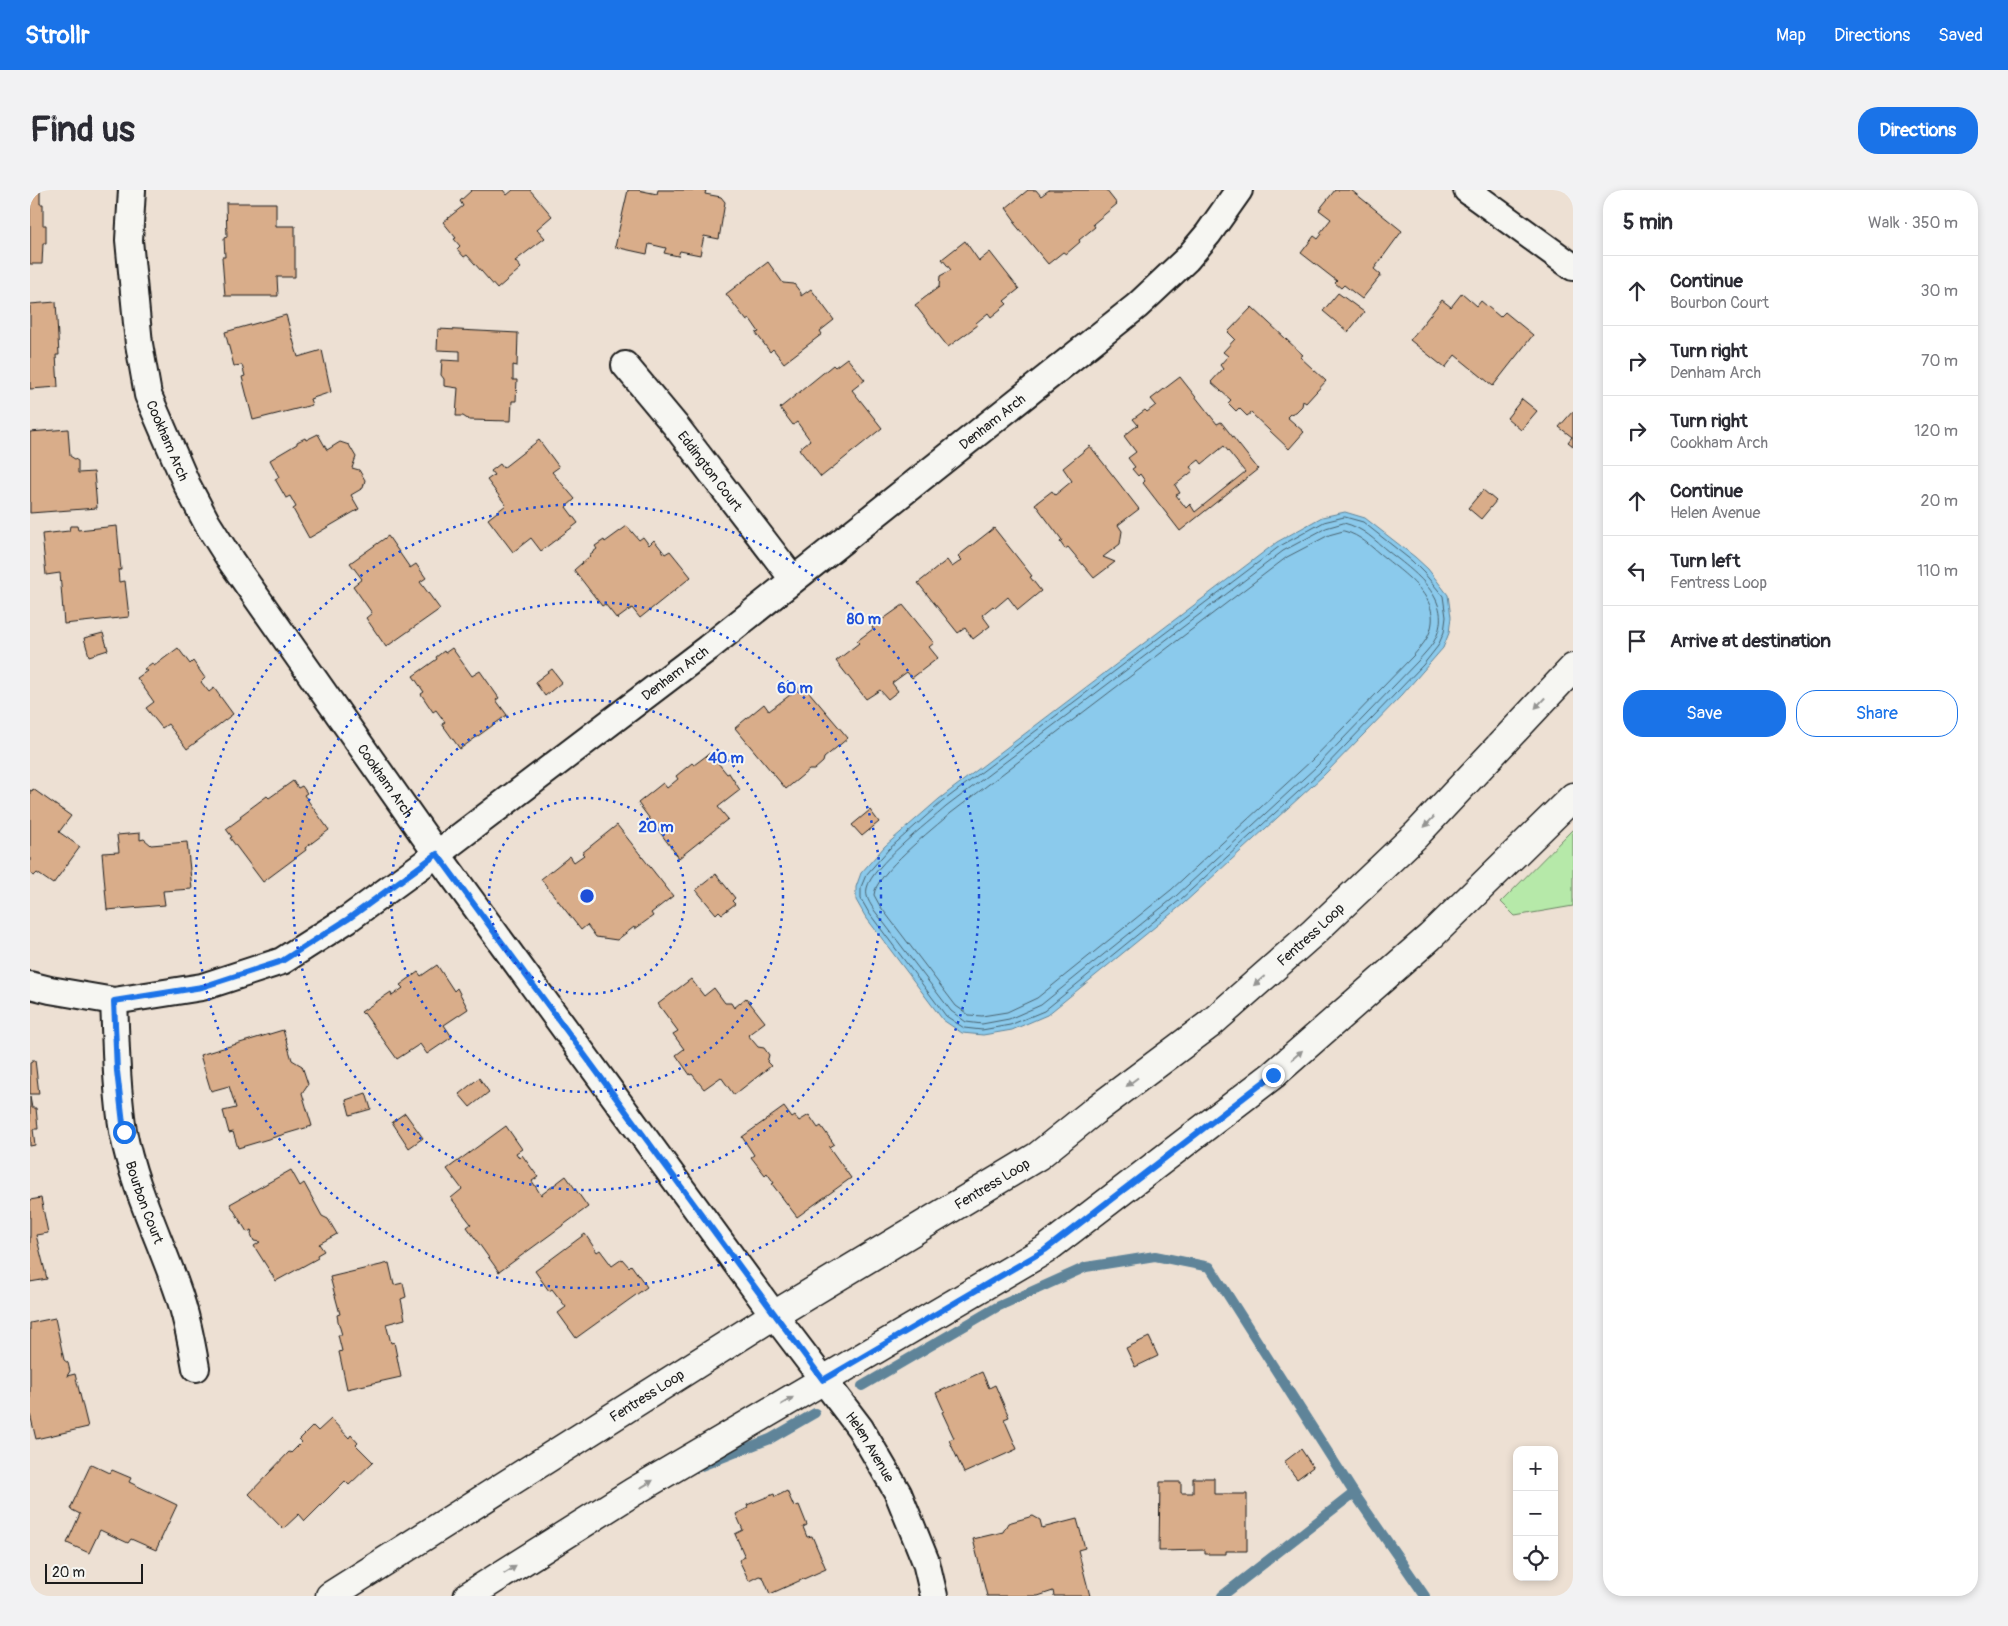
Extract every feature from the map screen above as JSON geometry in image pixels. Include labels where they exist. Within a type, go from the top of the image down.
[{"type":"street","name":"Cookham Arch","points":[[132,190],[130,240],[139,344],[148,395],[187,485],[208,523],[231,560],[437,854],[774,1315]]},
{"type":"street","name":"Denham Arch","points":[[30,985],[114,1001],[202,987],[282,961],[348,919],[437,854],[708,648],[793,578],[1137,306],[1187,259],[1208,234],[1239,190]]},
{"type":"street","points":[[1467,190],[1573,267]]},
{"type":"street","name":"Eddington Court","points":[[625,365],[675,425],[793,578]]},
{"type":"street","name":"Fentress Loop","points":[[330,1596],[774,1315],[1038,1156],[1094,1111],[1210,1024],[1314,932],[1416,835],[1573,668]]},
{"type":"street","points":[[468,1596],[633,1492],[1045,1250],[1273,1075],[1430,938],[1573,797]]},
{"type":"street","name":"Bourbon Court","points":[[114,1001],[117,1071],[124,1132],[139,1188],[177,1288],[189,1329],[196,1368]]},
{"type":"street","name":"Helen Avenue","points":[[774,1315],[860,1428],[898,1493],[926,1562],[934,1596]]},
{"type":"green space","points":[[1573,829],[1573,906],[1515,916],[1501,902]]},
{"type":"water","points":[[1345,512],[1365,518],[1415,557],[1428,569],[1448,595],[1451,617],[1449,633],[1443,648],[1402,695],[1324,775],[1183,904],[1047,1015],[1012,1030],[983,1035],[962,1033],[943,1020],[865,916],[856,900],[856,887],[861,873],[885,846],[939,799],[1277,542],[1322,517]]},
{"type":"building","points":[[30,190],[40,190],[40,204],[43,204],[43,225],[46,225],[46,243],[43,243],[42,264],[30,264]]},
{"type":"building","points":[[472,190],[503,190],[507,195],[513,190],[530,190],[552,216],[537,229],[545,238],[515,261],[521,268],[497,289],[467,255],[464,257],[457,249],[460,246],[454,239],[456,238],[443,222],[463,206],[460,201]]},
{"type":"building","points":[[628,190],[657,194],[658,190],[706,190],[705,194],[721,197],[725,202],[719,239],[704,236],[700,255],[680,251],[678,256],[664,253],[666,248],[649,244],[647,254],[615,247]]},
{"type":"building","points":[[1028,190],[1036,190],[1041,196],[1049,190],[1106,190],[1117,204],[1093,224],[1095,227],[1079,240],[1080,242],[1066,254],[1063,252],[1048,264],[1014,223],[1016,222],[1006,208]]},
{"type":"building","points":[[1335,190],[1351,190],[1402,231],[1374,269],[1381,275],[1362,299],[1344,285],[1341,288],[1335,283],[1337,281],[1301,253],[1314,236],[1318,239],[1322,234],[1320,233],[1331,219],[1319,210]]},
{"type":"building","points":[[226,203],[276,203],[276,226],[295,226],[295,277],[277,277],[278,296],[225,296],[222,257],[225,257],[224,238],[227,237]]},
{"type":"building","points":[[965,241],[979,261],[990,252],[1019,289],[1004,301],[1007,304],[991,317],[988,313],[976,323],[978,325],[948,347],[915,305],[939,287],[940,276],[951,270],[942,259]]},
{"type":"building","points":[[768,262],[783,283],[794,284],[801,293],[801,296],[811,289],[834,320],[820,331],[822,334],[784,363],[773,349],[770,352],[756,333],[759,332],[750,319],[747,321],[726,294]]},
{"type":"building","points":[[1338,293],[1364,312],[1348,332],[1323,311]]},
{"type":"building","points":[[1462,293],[1477,306],[1481,301],[1500,317],[1505,312],[1533,335],[1493,386],[1455,355],[1445,368],[1410,340],[1442,300],[1451,307]]},
{"type":"building","points":[[56,302],[59,355],[56,355],[58,387],[30,389],[30,304]]},
{"type":"building","points":[[1252,307],[1303,355],[1300,357],[1326,381],[1306,403],[1303,401],[1302,406],[1296,412],[1287,417],[1304,432],[1289,449],[1251,413],[1247,416],[1239,408],[1236,411],[1228,403],[1231,400],[1211,382],[1223,369],[1220,365],[1228,356],[1223,352],[1235,339],[1228,332]]},
{"type":"building","points":[[286,315],[298,357],[322,350],[331,392],[310,399],[312,405],[253,420],[242,377],[245,376],[242,365],[234,366],[225,332]]},
{"type":"building","points":[[438,329],[518,333],[517,366],[513,365],[513,380],[517,380],[516,401],[512,401],[511,421],[469,420],[463,416],[456,416],[458,388],[444,386],[444,379],[441,375],[442,360],[460,361],[460,351],[437,350]]},
{"type":"building","points":[[847,358],[865,380],[852,390],[882,428],[821,477],[799,449],[810,440],[797,422],[793,425],[780,408],[833,365],[835,367]]},
{"type":"building","points":[[1180,377],[1217,424],[1221,422],[1258,469],[1180,531],[1143,483],[1145,481],[1140,474],[1138,476],[1132,469],[1135,467],[1128,458],[1136,452],[1124,436],[1138,425],[1133,419],[1156,405],[1151,399]],"holes":[[[1224,446],[1245,472],[1195,512],[1190,504],[1186,508],[1176,495],[1180,493],[1175,485],[1193,471],[1190,467],[1199,460],[1202,464]]]},
{"type":"building","points":[[1522,399],[1537,411],[1521,430],[1507,418]]},
{"type":"building","points":[[1573,411],[1573,446],[1568,442],[1572,437],[1559,427]]},
{"type":"building","points":[[68,429],[70,456],[78,461],[78,473],[94,472],[97,508],[30,513],[30,432]]},
{"type":"building","points":[[318,434],[327,450],[340,442],[349,445],[356,457],[352,468],[359,470],[365,480],[363,488],[351,495],[359,509],[309,538],[293,509],[296,507],[290,496],[286,498],[275,479],[279,477],[270,460],[297,444],[297,442]]},
{"type":"building","points":[[539,440],[559,467],[552,472],[575,499],[566,507],[578,523],[541,551],[531,538],[513,552],[488,519],[506,505],[487,480],[494,475],[491,471],[500,464],[503,468]]},
{"type":"building","points":[[1090,446],[1139,509],[1118,525],[1122,531],[1120,544],[1103,557],[1115,562],[1094,578],[1068,547],[1065,549],[1060,542],[1062,540],[1035,504],[1052,491],[1055,495],[1072,481],[1063,468]]},
{"type":"building","points":[[1483,490],[1496,501],[1481,519],[1468,508]]},
{"type":"building","points":[[70,526],[77,526],[78,530],[117,526],[121,570],[118,570],[119,582],[125,581],[129,617],[64,624],[60,573],[46,575],[42,534],[69,531]]},
{"type":"building","points":[[627,526],[639,540],[643,537],[649,545],[654,540],[665,554],[670,551],[691,577],[640,618],[632,608],[617,619],[605,604],[602,606],[574,570],[597,549],[595,546],[604,540],[605,542]]},
{"type":"building","points":[[994,528],[1032,576],[1030,577],[1041,591],[1018,610],[1008,597],[995,608],[993,606],[982,615],[990,626],[973,639],[965,628],[958,633],[918,583],[947,560],[952,567],[962,560],[958,556]]},
{"type":"building","points":[[388,536],[410,568],[416,564],[426,578],[420,582],[440,609],[386,647],[366,618],[372,613],[353,586],[362,579],[350,563]]},
{"type":"building","points":[[903,605],[934,643],[929,647],[938,658],[912,678],[907,672],[892,683],[898,691],[888,699],[880,690],[866,699],[836,661],[859,643],[857,641],[873,629],[872,627]]},
{"type":"building","points":[[103,633],[108,650],[89,656],[84,638]]},
{"type":"building","points":[[178,648],[190,664],[193,661],[205,678],[201,682],[209,692],[214,688],[233,714],[187,749],[168,724],[162,728],[146,708],[154,702],[137,678],[147,671],[144,669],[152,663],[154,666]]},
{"type":"building","points":[[452,648],[472,676],[480,671],[499,698],[496,700],[507,715],[460,749],[442,724],[445,722],[436,710],[433,712],[421,694],[424,692],[413,676],[437,659],[436,657],[444,651],[445,653]]},
{"type":"building","points":[[552,669],[562,682],[545,696],[535,682]]},
{"type":"building","points":[[803,685],[848,738],[824,758],[823,762],[814,770],[809,770],[786,789],[735,728],[764,704],[769,711]]},
{"type":"building","points":[[710,753],[727,774],[729,773],[740,790],[718,807],[728,819],[679,858],[638,803],[663,783],[667,788],[678,779],[676,776],[692,763],[694,765]]},
{"type":"building","points":[[293,781],[298,788],[302,786],[307,793],[304,795],[329,830],[263,882],[230,838],[232,837],[226,829],[267,796],[269,798]]},
{"type":"building","points":[[33,789],[71,816],[59,832],[80,847],[53,884],[37,873],[34,876],[30,873],[30,790],[32,791]]},
{"type":"building","points":[[870,810],[879,822],[862,836],[852,825]]},
{"type":"building","points":[[617,825],[673,896],[651,913],[653,916],[617,940],[596,937],[587,925],[581,930],[541,879],[570,856],[574,862],[584,855],[582,853]]},
{"type":"building","points":[[140,833],[140,840],[144,839],[151,845],[187,842],[192,889],[163,891],[165,905],[107,910],[102,853],[119,852],[117,835]]},
{"type":"building","points":[[716,874],[735,898],[732,901],[735,904],[722,914],[719,911],[716,914],[696,890]]},
{"type":"building","points":[[437,965],[454,991],[457,988],[468,1009],[444,1025],[452,1037],[427,1054],[420,1044],[397,1059],[364,1013],[361,1012],[391,992],[392,996],[403,988],[400,985],[418,972],[421,976]]},
{"type":"building","points":[[691,979],[704,996],[714,988],[725,1003],[731,1003],[734,1008],[746,998],[765,1022],[748,1035],[758,1047],[764,1048],[769,1055],[767,1062],[771,1066],[734,1095],[721,1077],[704,1089],[692,1074],[690,1075],[676,1055],[684,1049],[673,1034],[678,1031],[658,1004]]},
{"type":"building","points":[[283,1030],[292,1060],[302,1066],[308,1084],[302,1093],[312,1126],[238,1148],[233,1132],[229,1133],[223,1111],[236,1108],[229,1086],[211,1091],[200,1055]]},
{"type":"building","points":[[32,1060],[35,1060],[39,1094],[30,1094],[30,1063]]},
{"type":"building","points":[[479,1078],[489,1092],[470,1107],[459,1094]]},
{"type":"building","points":[[366,1093],[371,1109],[350,1115],[346,1100]]},
{"type":"building","points":[[30,1097],[32,1108],[36,1108],[38,1129],[33,1129],[35,1145],[30,1146]]},
{"type":"building","points":[[784,1107],[792,1118],[795,1116],[799,1121],[809,1115],[818,1128],[821,1126],[834,1144],[829,1147],[851,1178],[797,1217],[772,1184],[774,1183],[767,1173],[765,1175],[751,1157],[754,1155],[742,1137]]},
{"type":"building","points":[[405,1113],[423,1138],[409,1148],[392,1122]]},
{"type":"building","points":[[506,1126],[522,1149],[516,1153],[519,1158],[522,1155],[538,1177],[532,1181],[541,1195],[566,1176],[588,1207],[499,1272],[467,1227],[471,1224],[451,1198],[462,1189],[447,1169]]},
{"type":"building","points":[[291,1170],[300,1186],[304,1183],[322,1216],[328,1219],[337,1234],[319,1244],[324,1251],[317,1255],[318,1258],[276,1281],[254,1246],[260,1242],[254,1241],[251,1234],[252,1230],[247,1232],[230,1204]]},
{"type":"building","points":[[41,1198],[48,1233],[36,1235],[47,1279],[30,1282],[30,1200]]},
{"type":"building","points":[[585,1234],[597,1252],[600,1250],[612,1266],[622,1259],[629,1267],[631,1265],[647,1287],[576,1338],[558,1313],[566,1307],[552,1289],[549,1291],[535,1271]]},
{"type":"building","points":[[389,1263],[394,1285],[403,1283],[406,1297],[401,1299],[405,1319],[386,1324],[391,1343],[394,1342],[401,1377],[347,1389],[339,1352],[342,1351],[338,1335],[342,1335],[337,1315],[340,1314],[330,1277]]},
{"type":"building","points":[[55,1318],[64,1360],[68,1363],[70,1371],[67,1376],[75,1374],[88,1427],[36,1439],[30,1414],[30,1323]]},
{"type":"building","points":[[1149,1337],[1158,1356],[1135,1367],[1126,1348]]},
{"type":"building","points":[[982,1372],[989,1388],[995,1385],[1009,1417],[1004,1419],[1017,1449],[964,1473],[949,1440],[954,1438],[936,1393]]},
{"type":"building","points":[[331,1419],[349,1438],[351,1435],[358,1443],[356,1445],[373,1462],[349,1485],[345,1481],[305,1521],[299,1514],[283,1529],[249,1494],[289,1452],[291,1453],[302,1442],[299,1440],[313,1426],[318,1431]]},
{"type":"building","points":[[1301,1449],[1313,1467],[1297,1479],[1284,1462]]},
{"type":"building","points":[[91,1464],[110,1473],[112,1470],[131,1478],[129,1482],[177,1505],[156,1550],[131,1539],[128,1543],[100,1530],[89,1553],[67,1543],[80,1514],[70,1509]]},
{"type":"building","points":[[1193,1478],[1214,1478],[1214,1494],[1247,1494],[1247,1551],[1205,1554],[1205,1550],[1159,1551],[1160,1482],[1181,1482],[1181,1493],[1193,1493]]},
{"type":"building","points":[[787,1491],[794,1507],[799,1505],[807,1525],[803,1527],[807,1537],[812,1536],[826,1569],[770,1594],[763,1577],[759,1576],[749,1581],[739,1560],[745,1557],[735,1534],[743,1530],[736,1514],[748,1508],[747,1505],[774,1494],[775,1497]]},
{"type":"building","points":[[1033,1516],[1040,1520],[1042,1528],[1077,1519],[1085,1548],[1078,1550],[1090,1596],[1054,1596],[1053,1591],[1038,1596],[987,1596],[973,1539],[1003,1532],[1008,1523]]},
{"type":"waterway","points":[[862,1386],[997,1307],[1086,1267],[1155,1256],[1210,1267],[1354,1493],[1425,1596]]},
{"type":"waterway","points":[[696,1468],[770,1439],[815,1413]]},
{"type":"waterway","points":[[1222,1596],[1354,1493]]},
{"type":"route","points":[[124,1132],[117,1071],[114,1001],[202,987],[282,961],[348,919],[437,854],[823,1380],[1045,1250],[1273,1075]]}]
